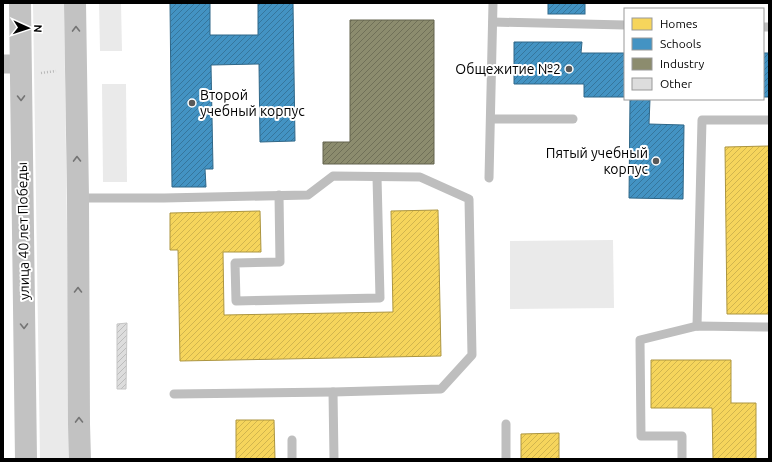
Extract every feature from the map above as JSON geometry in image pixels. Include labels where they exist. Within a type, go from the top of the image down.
[{"type":"main road","name":"улица 40 лет Победы","points":[[20,3],[19,67],[26,459]]},
{"type":"main road","points":[[75,3],[80,459]]},
{"type":"lane","points":[[489,178],[493,3]]},
{"type":"lane","points":[[493,22],[624,25]]},
{"type":"lane","points":[[491,119],[573,119]]},
{"type":"lane","points":[[697,326],[702,120],[769,120]]},
{"type":"lane","points":[[78,198],[308,195],[333,176],[420,176],[469,199],[472,355],[441,388],[333,392],[174,394]]},
{"type":"lane","points":[[279,195],[280,262],[235,263],[236,301],[380,298],[377,176]]},
{"type":"lane","points":[[682,459],[682,436],[641,436],[640,340],[697,326],[769,327]]},
{"type":"lane","points":[[333,392],[334,459]]},
{"type":"lane","points":[[506,424],[506,459]]},
{"type":"lane","points":[[292,440],[292,459]]},
{"type":"path","points":[[19,67],[57,71]]},
{"type":"shaded area","points":[[33,3],[64,3],[70,459],[40,459]]},
{"type":"shaded area","points":[[99,3],[121,3],[122,51],[100,51]]},
{"type":"shaded area","points":[[102,84],[126,84],[127,182],[103,182]]},
{"type":"shaded area","points":[[613,240],[614,308],[510,309],[510,241]]},
{"type":"building: Homes","points":[[769,146],[769,314],[727,314],[725,147]]},
{"type":"building: Homes","points":[[438,210],[441,356],[180,361],[178,250],[170,250],[170,213],[260,211],[261,252],[223,252],[224,315],[393,312],[391,211]]},
{"type":"building: Homes","points":[[651,360],[731,360],[731,403],[756,403],[756,459],[713,459],[712,408],[651,408]]},
{"type":"building: Homes","points":[[236,420],[274,420],[275,459],[236,459]]},
{"type":"building: Homes","points":[[559,433],[559,459],[521,459],[521,434]]},
{"type":"building: Schools","name":"Второй учебный корпус","points":[[170,3],[210,3],[210,35],[258,35],[258,3],[293,3],[295,141],[260,142],[259,64],[211,65],[213,169],[205,169],[206,187],[172,187]]},
{"type":"building: Schools","points":[[548,3],[585,3],[585,14],[548,14]]},
{"type":"building: Schools","name":"Общежитие №2","points":[[514,42],[582,42],[581,53],[624,53],[624,97],[584,97],[584,84],[514,84]]},
{"type":"building: Schools","points":[[764,53],[769,53],[769,97],[764,97]]},
{"type":"building: Schools","name":"Пятый учебный корпус","points":[[630,100],[650,100],[649,124],[684,125],[683,199],[629,198]]},
{"type":"building: Industry","points":[[350,20],[434,20],[434,164],[323,164],[323,142],[350,142]]},
{"type":"building: Other","points":[[127,323],[126,389],[117,389],[117,324]]},
{"type":"place","name":"Общежитие №2","points":[[569,69]]},
{"type":"place","name":"Второй учебный корпус","points":[[192,103]]},
{"type":"place","name":"Пятый учебный корпус","points":[[656,161]]}]
